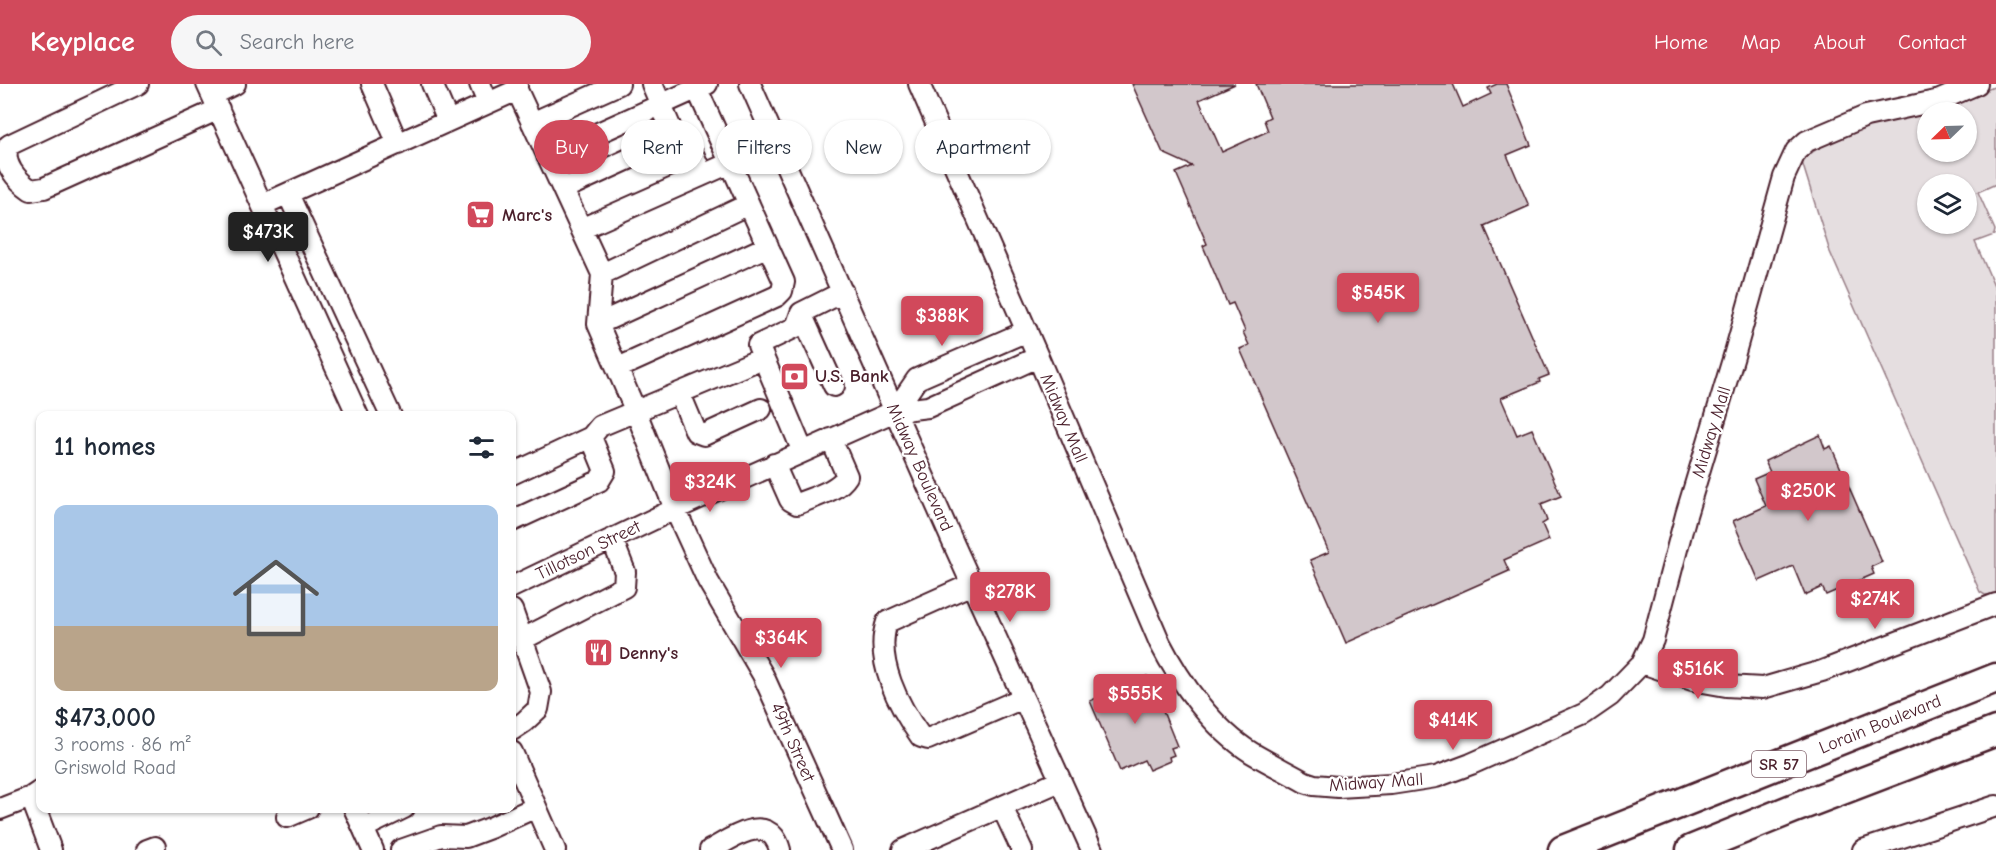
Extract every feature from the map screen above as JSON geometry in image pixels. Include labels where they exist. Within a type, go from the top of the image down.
[{"type":"highway","name":"Lorain Boulevard","points":[[1563,850],[1996,678]]},
{"type":"highway","name":"SR 57","points":[[1691,850],[1791,808],[1996,731]]},
{"type":"street","points":[[138,84],[9,145],[6,151],[7,160],[20,183],[32,190],[44,188],[236,84]]},
{"type":"street","points":[[372,84],[398,144]]},
{"type":"street","points":[[432,84],[448,121]]},
{"type":"street","points":[[480,84],[488,103]]},
{"type":"street","points":[[532,123],[619,84]]},
{"type":"street","points":[[651,84],[667,120]]},
{"type":"street","name":"Midway Boulevard","points":[[750,84],[1092,850]]},
{"type":"street","name":"Midway Mall","points":[[919,84],[1173,669],[1202,708],[1250,752],[1305,782],[1338,787],[1391,784],[1436,777],[1471,764],[1584,714],[1610,696],[1642,663],[1653,640],[1686,515],[1734,356],[1784,177],[1796,151],[1807,141],[1866,116],[1940,100],[1977,84]]},
{"type":"street","points":[[609,128],[702,86],[716,124]]},
{"type":"street","points":[[262,205],[488,103],[517,87],[534,127]]},
{"type":"street","points":[[213,96],[356,411]]},
{"type":"street","points":[[563,189],[621,163]]},
{"type":"street","points":[[581,229],[716,169]]},
{"type":"street","points":[[556,174],[602,274],[598,324],[768,246]]},
{"type":"street","points":[[618,368],[777,296],[782,291],[784,282],[735,174]]},
{"type":"street","points":[[288,194],[389,411]]},
{"type":"street","points":[[602,274],[749,204]]},
{"type":"street","points":[[803,452],[758,345],[796,327],[801,313],[843,291]]},
{"type":"street","points":[[801,313],[834,386]]},
{"type":"street","name":"49th Street","points":[[598,324],[675,509],[708,581],[763,675],[842,850]]},
{"type":"street","points":[[895,411],[917,379],[1027,330]]},
{"type":"street","name":"Tillotson Street","points":[[516,585],[675,509],[895,411],[928,407],[1038,357]]},
{"type":"street","points":[[516,472],[591,437],[600,426],[763,358]]},
{"type":"street","points":[[680,394],[696,432],[704,435],[761,409]]},
{"type":"street","points":[[516,519],[599,481],[605,471],[591,437]]},
{"type":"street","points":[[774,464],[790,500],[797,504],[816,496],[842,484],[847,476],[831,439]]},
{"type":"street","points":[[523,639],[624,587],[625,572],[612,538]]},
{"type":"street","points":[[972,585],[887,622],[883,634],[890,680],[907,718],[921,737],[928,739],[1023,698]]},
{"type":"street","points":[[1642,663],[1692,680],[1726,686],[1763,688],[1822,672],[1996,604]]},
{"type":"street","points":[[516,621],[541,692],[538,709],[516,727]]},
{"type":"street","points":[[516,764],[555,850]]},
{"type":"street","points":[[903,850],[1060,781]]},
{"type":"street","points":[[0,809],[35,794]]},
{"type":"street","points":[[1863,850],[1996,806]]},
{"type":"street","points":[[401,850],[441,836],[466,837],[536,807]]},
{"type":"street","points":[[1002,807],[1023,850]]},
{"type":"street","points":[[40,813],[51,850]]},
{"type":"street","points":[[287,817],[296,813]]},
{"type":"street","points":[[356,813],[373,850]]},
{"type":"street","points":[[363,828],[394,813]]},
{"type":"street","points":[[710,850],[754,828],[766,830],[774,837],[780,850]]},
{"type":"shaded area","points":[[1996,86],[1996,184],[1978,192],[1995,230],[1994,235],[1975,242],[1996,290],[1996,594],[1985,595],[1980,592],[1830,252],[1802,162],[1815,150],[1862,127],[1917,114],[1917,162],[1977,162],[1977,102],[1957,102]]},
{"type":"building","points":[[1132,84],[1235,84],[1199,100],[1222,152],[1268,131],[1264,120],[1270,117],[1256,84],[1453,84],[1463,107],[1491,94],[1488,88],[1497,84],[1506,84],[1531,145],[1507,155],[1529,206],[1484,226],[1549,375],[1539,379],[1540,382],[1501,398],[1517,435],[1532,429],[1561,496],[1541,504],[1547,521],[1542,524],[1549,540],[1504,560],[1509,571],[1346,643],[1310,560],[1329,552],[1240,349],[1249,345],[1243,332],[1245,331],[1233,303],[1228,305],[1203,246],[1207,244],[1176,173],[1192,166],[1163,153]]},
{"type":"building","points":[[1820,435],[1825,449],[1831,446],[1882,562],[1871,567],[1874,574],[1826,595],[1822,587],[1805,595],[1793,566],[1759,581],[1733,521],[1766,506],[1754,479],[1770,472],[1765,461]]},
{"type":"building","points":[[1147,676],[1150,677],[1158,694],[1156,694],[1177,746],[1171,748],[1174,755],[1169,757],[1170,761],[1149,770],[1144,760],[1120,771],[1090,701],[1108,693],[1107,690],[1122,683],[1124,686]]},
{"type":"place","name":"Marc's","points":[[481,215]]},
{"type":"place","name":"U.S. Bank","points":[[794,376]]},
{"type":"place","name":"Denny's","points":[[598,653]]}]
